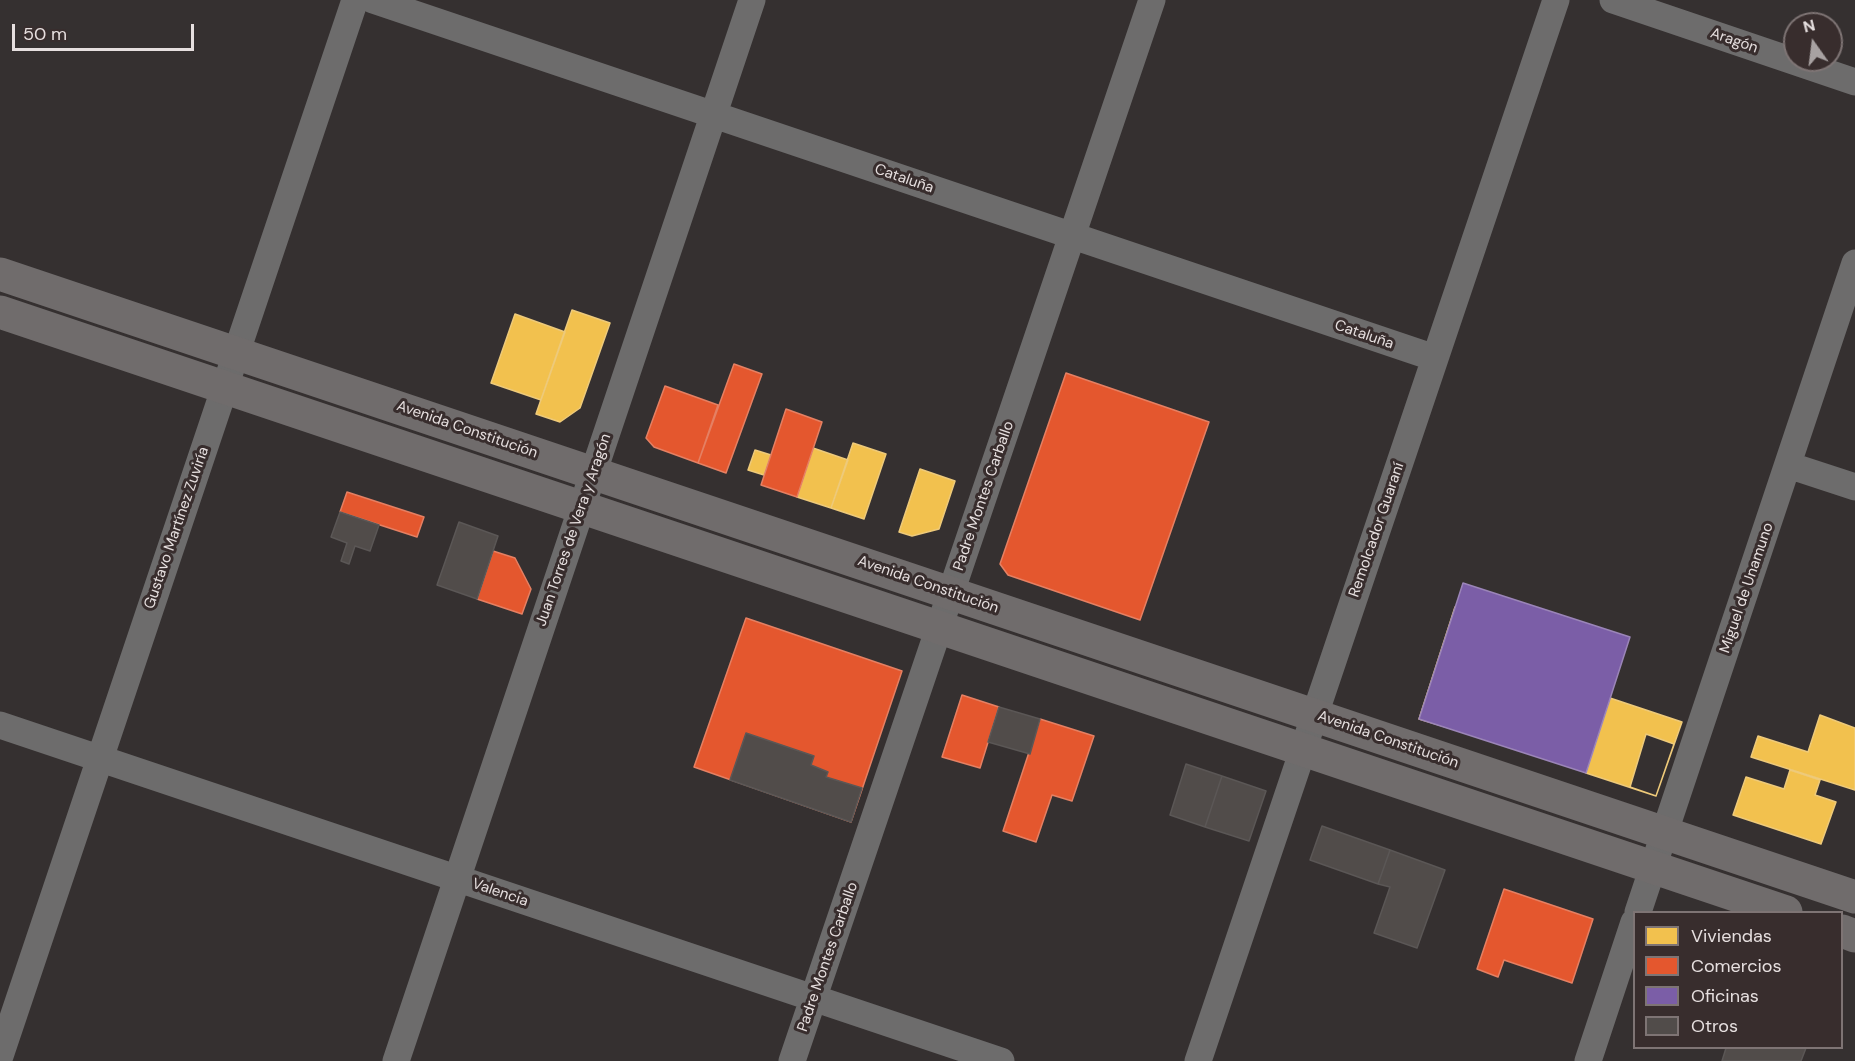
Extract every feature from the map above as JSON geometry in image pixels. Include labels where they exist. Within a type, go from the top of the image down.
[{"type":"main road","name":"Avenida Constitución","points":[[0,274],[1855,897]]},
{"type":"main road","points":[[0,312],[1783,911]]},
{"type":"street","name":"Gustavo Martínez Zuviría","points":[[0,1056],[355,0]]},
{"type":"street","name":"Cataluña","points":[[373,0],[1435,358]]},
{"type":"street","name":"Juan Torres de Vera y Aragón","points":[[396,1061],[752,0]]},
{"type":"street","name":"Padre Montes Carballo","points":[[792,1061],[1152,0]]},
{"type":"street","name":"Remolcador Guaraní","points":[[1198,1061],[1556,0]]},
{"type":"street","name":"Aragón","points":[[1613,0],[1855,82]]},
{"type":"street","name":"Miguel de Unamuno","points":[[1638,911],[1855,263]]},
{"type":"street","points":[[1788,465],[1855,487]]},
{"type":"street","name":"Valencia","points":[[0,724],[1001,1061]]},
{"type":"street","points":[[1588,1061],[1633,928]]},
{"type":"building: Viviendas","points":[[572,310],[610,323],[580,408],[560,422],[536,414]]},
{"type":"building: Viviendas","points":[[515,314],[565,332],[541,400],[491,383]]},
{"type":"building: Viviendas","points":[[1086,388],[1197,427],[1153,553],[1041,514]]},
{"type":"building: Viviendas","points":[[853,443],[886,454],[864,519],[831,508]]},
{"type":"building: Viviendas","points":[[813,448],[848,460],[831,508],[797,497]]},
{"type":"building: Viviendas","points":[[755,450],[771,455],[764,475],[748,470]]},
{"type":"building: Viviendas","points":[[920,469],[955,481],[939,529],[912,536],[899,532]]},
{"type":"building: Viviendas","points":[[1455,607],[1487,616],[1472,666],[1479,668],[1472,692],[1484,696],[1472,735],[1419,719]]},
{"type":"building: Viviendas","points":[[1487,616],[1592,649],[1586,666],[1604,671],[1596,696],[1587,693],[1577,725],[1543,715],[1554,680],[1543,676],[1548,661],[1479,640]]},
{"type":"building: Viviendas","points":[[1610,698],[1682,722],[1656,796],[1586,773]]},
{"type":"building: Viviendas","points":[[1820,715],[1855,728],[1855,790],[1751,757],[1758,736],[1808,752]]},
{"type":"building: Viviendas","points":[[1646,734],[1674,744],[1656,796],[1630,787]]},
{"type":"building: Viviendas","points":[[1790,770],[1820,780],[1815,795],[1836,802],[1821,844],[1733,815],[1746,777],[1784,789]]},
{"type":"building: Comercios","points":[[734,364],[762,374],[726,473],[698,463]]},
{"type":"building: Comercios","points":[[1066,373],[1209,422],[1140,620],[1008,575],[1000,564]]},
{"type":"building: Comercios","points":[[665,386],[718,405],[698,463],[654,447],[646,438]]},
{"type":"building: Comercios","points":[[786,409],[822,422],[797,497],[761,485]]},
{"type":"building: Comercios","points":[[347,492],[424,517],[417,537],[340,512]]},
{"type":"building: Comercios","points":[[493,551],[515,558],[531,589],[522,614],[477,599]]},
{"type":"building: Comercios","points":[[746,618],[902,671],[851,822],[694,767]]},
{"type":"building: Comercios","points":[[962,695],[999,707],[980,768],[942,757]]},
{"type":"building: Comercios","points":[[1040,719],[1094,736],[1072,801],[1052,795],[1036,842],[1003,831]]},
{"type":"building: Comercios","points":[[1504,889],[1593,919],[1572,983],[1504,960],[1498,977],[1477,969]]},
{"type":"building: Oficinas","points":[[1463,583],[1630,637],[1586,773],[1419,719]]},
{"type":"building: Otros","points":[[340,512],[379,525],[370,551],[355,546],[349,564],[341,561],[347,543],[331,537]]},
{"type":"building: Otros","points":[[459,522],[498,536],[477,599],[437,585]]},
{"type":"building: Otros","points":[[999,707],[1040,719],[1030,754],[988,742]]},
{"type":"building: Otros","points":[[746,733],[814,756],[811,765],[828,772],[826,777],[862,788],[851,822],[730,780]]},
{"type":"building: Otros","points":[[1186,764],[1222,776],[1205,827],[1170,815]]},
{"type":"building: Otros","points":[[1222,776],[1266,791],[1249,841],[1205,827]]},
{"type":"building: Otros","points":[[1322,826],[1390,850],[1378,884],[1310,860]]},
{"type":"building: Otros","points":[[1390,850],[1445,870],[1417,948],[1374,933],[1390,887],[1378,884]]},
{"type":"building: Otros","points":[[1726,1049],[1806,1049],[1801,1061],[1722,1061]]}]
